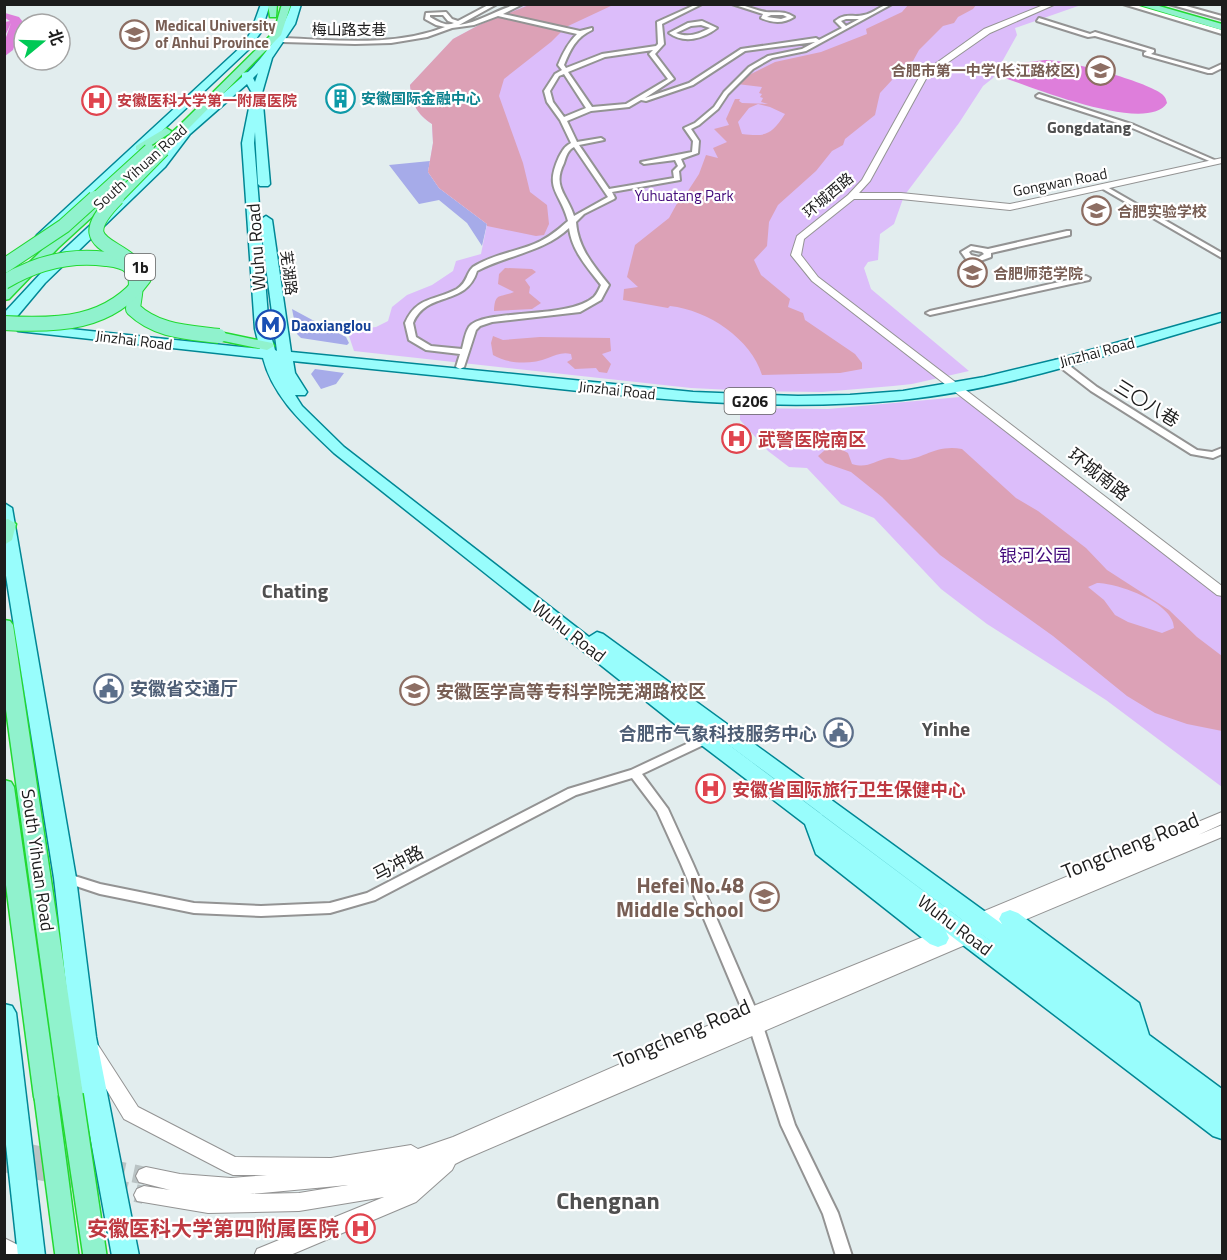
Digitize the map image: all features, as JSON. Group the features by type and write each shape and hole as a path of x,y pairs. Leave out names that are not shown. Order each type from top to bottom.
{"highway":[{"name":"South Yihuan Road","path":"178,127 281,37 287,4"},
{"path":"283,21 295,4"},
{"path":"1140,4 1222,29"},
{"path":"1163,4 1222,20"},
{"name":"South Yihuan Road","path":"178,127 266,35 272,7"},
{"path":"153,149 178,127"},
{"name":"South Yihuan Road","path":"7,268 64,226 153,149"},
{"name":"South Yihuan Road","path":"4,296 153,149"},
{"name":"1b","path":"5,321 38,324 75,320 110,309 133,295 144,278 142,269 135,261 101,242 96,234 95,226 99,217 153,149"},
{"path":"4,282 16,274 49,261 76,256 116,261 131,268 135,277 133,309 141,319 158,327 219,336 276,351"},
{"path":"4,288 11,282 44,266 75,260 98,261 116,268 123,273 124,285 116,296 91,308 64,314 5,321"},
{"name":"South Yihuan Road","path":"4,625 59,1096"},
{"name":"South Yihuan Road","path":"4,787 59,1096"},
{"path":"59,1096 67,1256"},
{"path":"59,1096 95,1256"}],"main road":[{"path":"5,321 46,271 161,164 185,133 211,112 290,28 295,4"},
{"path":"153,149 245,48 272,7"},
{"path":"244,78 268,59 281,37"},
{"name":"Wuhu Road","path":"268,59 254,102 248,143 262,329 276,351 274,374 297,409 339,450 715,735 982,926 1222,1128"},
{"path":"244,78 258,94"},
{"path":"178,127 211,112"},
{"name":"1b","path":"153,149 178,127"},
{"name":"Jinzhai Road","path":"276,351 460,367 649,388 782,396 876,392 953,384 1222,309"},
{"name":"Jinzhai Road","path":"5,321 742,401 854,399 953,384 1059,362 1222,317"},
{"path":"6,524 65,878 84,1037 126,1256"},
{"name":"Wuhu Road","path":"715,735 814,819 982,926"},
{"path":"814,819 823,848 938,938"},
{"path":"982,926 1131,1010 1139,1041 1222,1103"},
{"path":"4,1013 32,1256"}],"street":[{"path":"450,27 495,4"},
{"path":"459,23 450,20 444,14 428,14 427,18 450,27 461,27 498,15 521,4"},
{"path":"627,106 671,79 652,54 660,46 659,23 697,5 710,4"},
{"path":"734,4 749,5 767,14"},
{"path":"644,162 678,159 694,153 696,141 687,128 698,124 716,108 726,93 751,68 770,57 804,50 890,4"},
{"name":"环城西路","path":"953,384 815,279 798,260 796,249 800,238 852,196 863,184 924,76 987,31 1053,4"},
{"path":"1125,4 1222,29"},
{"path":"1171,4 1222,20"},
{"path":"498,15 580,33"},
{"path":"1039,20 1152,51 1146,54 1210,72 1221,67"},
{"path":"702,23 714,28 695,37 679,37 672,33 673,31 690,24 702,23"},
{"name":"梅山路支巷","path":"281,37 386,42 428,35 450,27"},
{"path":"464,352 429,348 412,338 409,323 417,309 435,298 465,289 472,282 474,270 507,254 539,247 560,234 582,213 612,198 550,102 547,91 557,75 604,55 660,46 702,27"},
{"path":"590,28 580,33 568,47 561,65 590,109"},
{"path":"562,120 590,109 627,106 691,84 743,51 822,40"},
{"path":"1039,96 1132,126 1219,161"},
{"path":"460,367 472,329 477,324 492,320 577,310 598,298 605,285 576,248 567,204 556,188 556,172 567,148 575,144 601,140"},
{"path":"607,191 678,179 676,171 681,166 678,159"},
{"name":"Gongwan Road","path":"901,196 1010,207 1105,188 1219,161"},
{"path":"863,184 901,196"},
{"path":"1105,188 1222,256"},
{"path":"852,196 901,196"},
{"path":"987,252 1067,233"},
{"path":"930,313 1086,278"},
{"name":"三〇八巷","path":"1059,362 1094,389 1194,452 1213,455 1222,451"},
{"name":"环城南路","path":"953,384 1222,592"},
{"name":"马冲路","path":"65,878 100,889 194,908 261,911 330,908 371,897 572,792 635,773 715,735"},
{"path":"635,773 662,809 754,1020 788,1125 830,1213 844,1256"},
{"name":"Tongcheng Road","path":"144,1195 208,1204 299,1202 386,1188 458,1153 938,938 982,926 1222,818"},
{"name":"Tongcheng Road","path":"146,1176 180,1183 231,1187 364,1175 388,1169 437,1151 982,926 1222,831"},
{"path":"84,1037 131,1113 233,1166 331,1167 437,1151"},
{"path":"264,1256 409,1196 458,1153"},
{"path":"4,1247 19,1256"}],"shaded area":[{"path":"529,5 613,5 566,27 551,42 504,79 499,96 523,163 530,192 547,205 549,224 544,235 536,236 487,226 439,188 428,172 433,143 432,124 416,108 410,85 453,39 479,25"},
{"path":"908,5 976,5 958,17 954,23 943,26 919,50 913,61 902,65 903,69 900,74 891,77 892,80 880,93 875,115 845,139 843,145 832,151 816,171 778,205 769,222 767,246 754,260 761,275 790,299 788,307 803,313 805,320 855,354 862,363 862,369 840,373 762,375 756,362 738,338 713,320 684,309 623,300 624,289 638,287 627,277 635,245 669,218 680,198 686,194 699,174 706,155 718,158 713,148 727,142 714,129 729,125 726,119 735,99 740,99 742,103 768,104 761,102 763,98 759,93 762,87 737,84 741,79 775,62 821,52 867,34 866,29 902,12","holes":["758,104 785,114 772,130 762,135 742,134 738,122 749,108"]},
{"path":"5,13 12,15 12,51 5,56 5,40 11,23 5,36 5,22 10,21 5,18"},
{"path":"1045,60 1086,67 1136,82 1161,93 1167,103 1155,111 1137,114 1113,111 1060,97 999,76 1008,75 1007,70 1021,63"},
{"path":"430,161 428,172 439,188 487,224 482,246 467,223 439,200 419,204 389,165"},
{"path":"505,268 532,269 536,272 525,280 530,287 529,293 541,303 532,309 494,311 497,298 514,292 498,284 499,274"},
{"path":"292,309 318,323 327,323 328,328 346,337 349,343 347,345 301,338 297,334"},
{"path":"493,336 503,340 540,337 610,338 611,351 602,354 611,364 607,373 599,372 596,368 575,369 567,362 572,359 571,354 568,353 534,362 506,360 493,355 491,343"},
{"path":"315,369 344,373 336,384 321,389 311,374"},
{"path":"837,447 848,453 852,464 862,466 888,458 902,460 916,458 937,450 962,449 1016,498 1038,511 1086,548 1107,570 1169,610 1197,637 1222,656 1222,731 1187,724 1155,713 1127,696 1053,636 940,555 882,497 851,472 825,463 818,456 825,450","holes":["1097,583 1131,591 1155,603 1172,619 1174,628 1162,633 1128,622 1115,615 1104,600 1088,587"]}],"green space":[{"name":"Yuhuatang Park","path":"529,4 1081,5 1015,28 1017,35 993,78 983,86 959,123 904,196 894,224 880,234 878,260 868,262 864,268 871,289 969,371 893,386 822,392 753,391 691,388 354,351 349,336 339,331 376,327 388,321 392,307 407,295 432,285 453,271 456,261 481,254 487,224 439,188 428,172 433,143 432,124 416,108 410,85 453,39 479,25"},
{"name":"银河公园","path":"960,397 1030,447 1222,595 1222,787 1106,700 987,624 941,589 874,518 841,504 807,468 789,467 768,451 740,420 740,408 828,409"}],"tunnel":[{"path":"4,1148 85,1164"},
{"path":"4,1163 144,1195"},
{"path":"107,1168 146,1176"}],"place":[{"name":"Medical University of Anhui Province","path":"134,34"},
{"name":"合肥市第一中学(长江路校区)","path":"1101,70"},
{"name":"安徽国际金融中心","path":"340,98"},
{"name":"安徽医科大学第一附属医院","path":"96,100"},
{"name":"合肥实验学校","path":"1096,211"},
{"name":"合肥师范学院","path":"972,273"},
{"name":"Daoxianglou","path":"270,325"},
{"name":"武警医院南区","path":"737,439"},
{"name":"安徽省交通厅","path":"109,688"},
{"name":"安徽医学高等专科学院芜湖路校区","path":"415,691"},
{"name":"合肥市气象科技服务中心","path":"838,733"},
{"name":"安徽省国际旅行卫生保健中心","path":"711,789"},
{"name":"Hefei No.48 Middle School","path":"765,897"},
{"name":"安徽医科大学第四附属医院","path":"360,1228"}],"district":[{"name":"Gongdatang","path":"1089,127"},
{"name":"Chating","path":"295,590"},
{"name":"Yinhe","path":"946,728"},
{"name":"Chengnan","path":"608,1200"}]}
